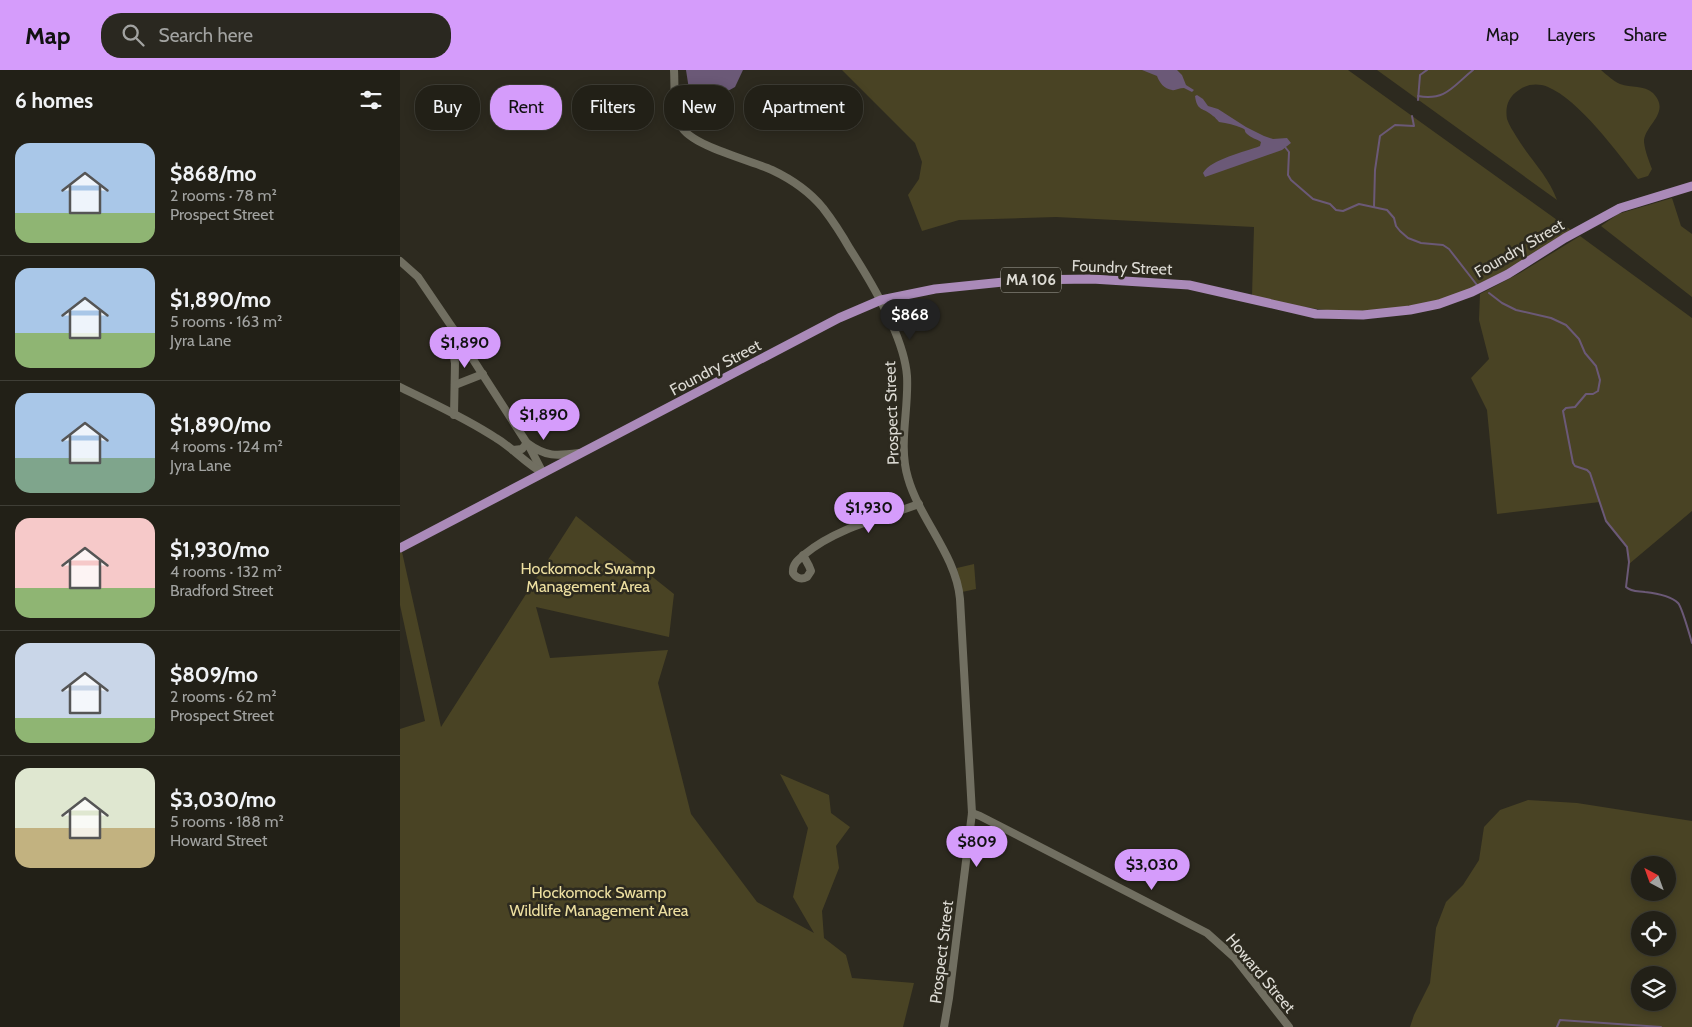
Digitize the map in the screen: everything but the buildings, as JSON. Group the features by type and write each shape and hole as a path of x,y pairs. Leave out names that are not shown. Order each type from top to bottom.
{"main road":[{"name":"Foundry Street","path":"400,548 839,318 881,300 935,290 1022,280 1092,279 1190,285 1316,314 1363,315 1410,310 1439,304 1508,274 1565,238 1620,208 1692,186"}],"street":[{"name":"Prospect Street","path":"674,70 676,112 681,126 686,133 696,140 780,174 810,194 822,206 872,283 902,350 907,389 904,457 909,480 951,567 959,593 972,813 944,1027"},
{"path":"400,260 418,277 454,330 527,443 543,473"},
{"path":"454,330 452,339 455,385 454,415"},
{"path":"455,385 482,374"},
{"path":"400,387 492,435 513,450 527,464 543,473"},
{"path":"527,443 547,454 560,456 581,453"},
{"path":"513,450 522,448 527,443"},
{"path":"803,555 829,537 919,504"},
{"name":"Howard Street","path":"972,813 1208,934 1235,958 1289,1027"}],"green space":[{"path":"842,70 1348,70 1571,230 1476,286 1436,300 1391,309 1369,311 1325,310 1252,296 1254,227 1056,217 959,220 922,231 908,195 919,179 922,162 915,143 863,91 863,85 857,85"},
{"path":"1377,70 1601,70 1612,80 1620,84 1649,90 1658,100 1659,113 1648,130 1644,142 1652,169 1648,176 1638,179 1597,128 1572,103 1548,87 1529,85 1515,93 1510,99 1506,110 1507,119 1521,144 1549,183 1557,200"},
{"path":"1672,198 1681,226 1692,234 1692,297 1601,226 1618,214"},
{"path":"1580,236 1692,318 1692,511 1629,564 1627,547 1606,521 1600,502 1497,514 1487,410 1471,378 1489,359 1479,320 1480,294 1520,273"},
{"name":"Hockomock Swamp Wildlife Management Area","path":"576,516 674,594 669,637 536,607 550,658 668,650 658,683 691,814 757,902 814,933 793,897 808,828 780,774 829,795 831,813 850,827 836,846 839,868 822,911 824,938 846,955 852,978 914,983 903,1027 400,1027 400,729 425,721 400,605 400,553 402,552 441,727"},
{"path":"974,564 976,589 962,592 957,568"},
{"path":"1528,800 1577,803 1692,821 1692,1027 1410,1027 1430,983 1436,928 1446,902 1463,885 1479,860 1484,827 1500,810"}],"shaded area":[{"path":"686,70 743,70 734,88 734,85 688,85"},
{"path":"1142,70 1177,70 1182,75 1186,85 1194,90 1192,92 1184,88 1169,89 1162,85 1157,76"},
{"path":"1197,95 1208,106 1218,109 1246,127 1273,139 1287,138 1291,143 1282,150 1205,177 1203,173 1213,164 1229,156 1260,146 1261,142 1243,129 1219,122 1197,105 1195,96"}],"waterway":[{"path":"1418,100 1420,75 1427,70"},
{"path":"1418,96 1428,97 1442,94 1454,87 1473,70"},
{"path":"1374,207 1375,170 1380,136 1395,125 1414,126 1412,116"},
{"path":"1285,147 1289,152 1288,175 1291,180 1313,199 1330,204 1336,210 1343,211 1359,204 1387,210 1394,218 1396,226 1408,238 1421,243 1443,245 1449,249 1477,285"},
{"path":"1489,293 1502,303 1516,310 1551,318 1566,325 1579,339 1585,353 1596,366 1600,380 1598,391 1593,394 1586,394 1575,407 1566,408 1563,411 1573,463 1575,466 1590,473 1606,521 1627,547 1629,562 1626,587 1632,591 1662,595 1678,603 1692,643"},
{"path":"1557,1027 1560,1020 1661,1027"}],"park label":[{"name":"Hockomock Swamp Management Area","path":"588,577"}]}
